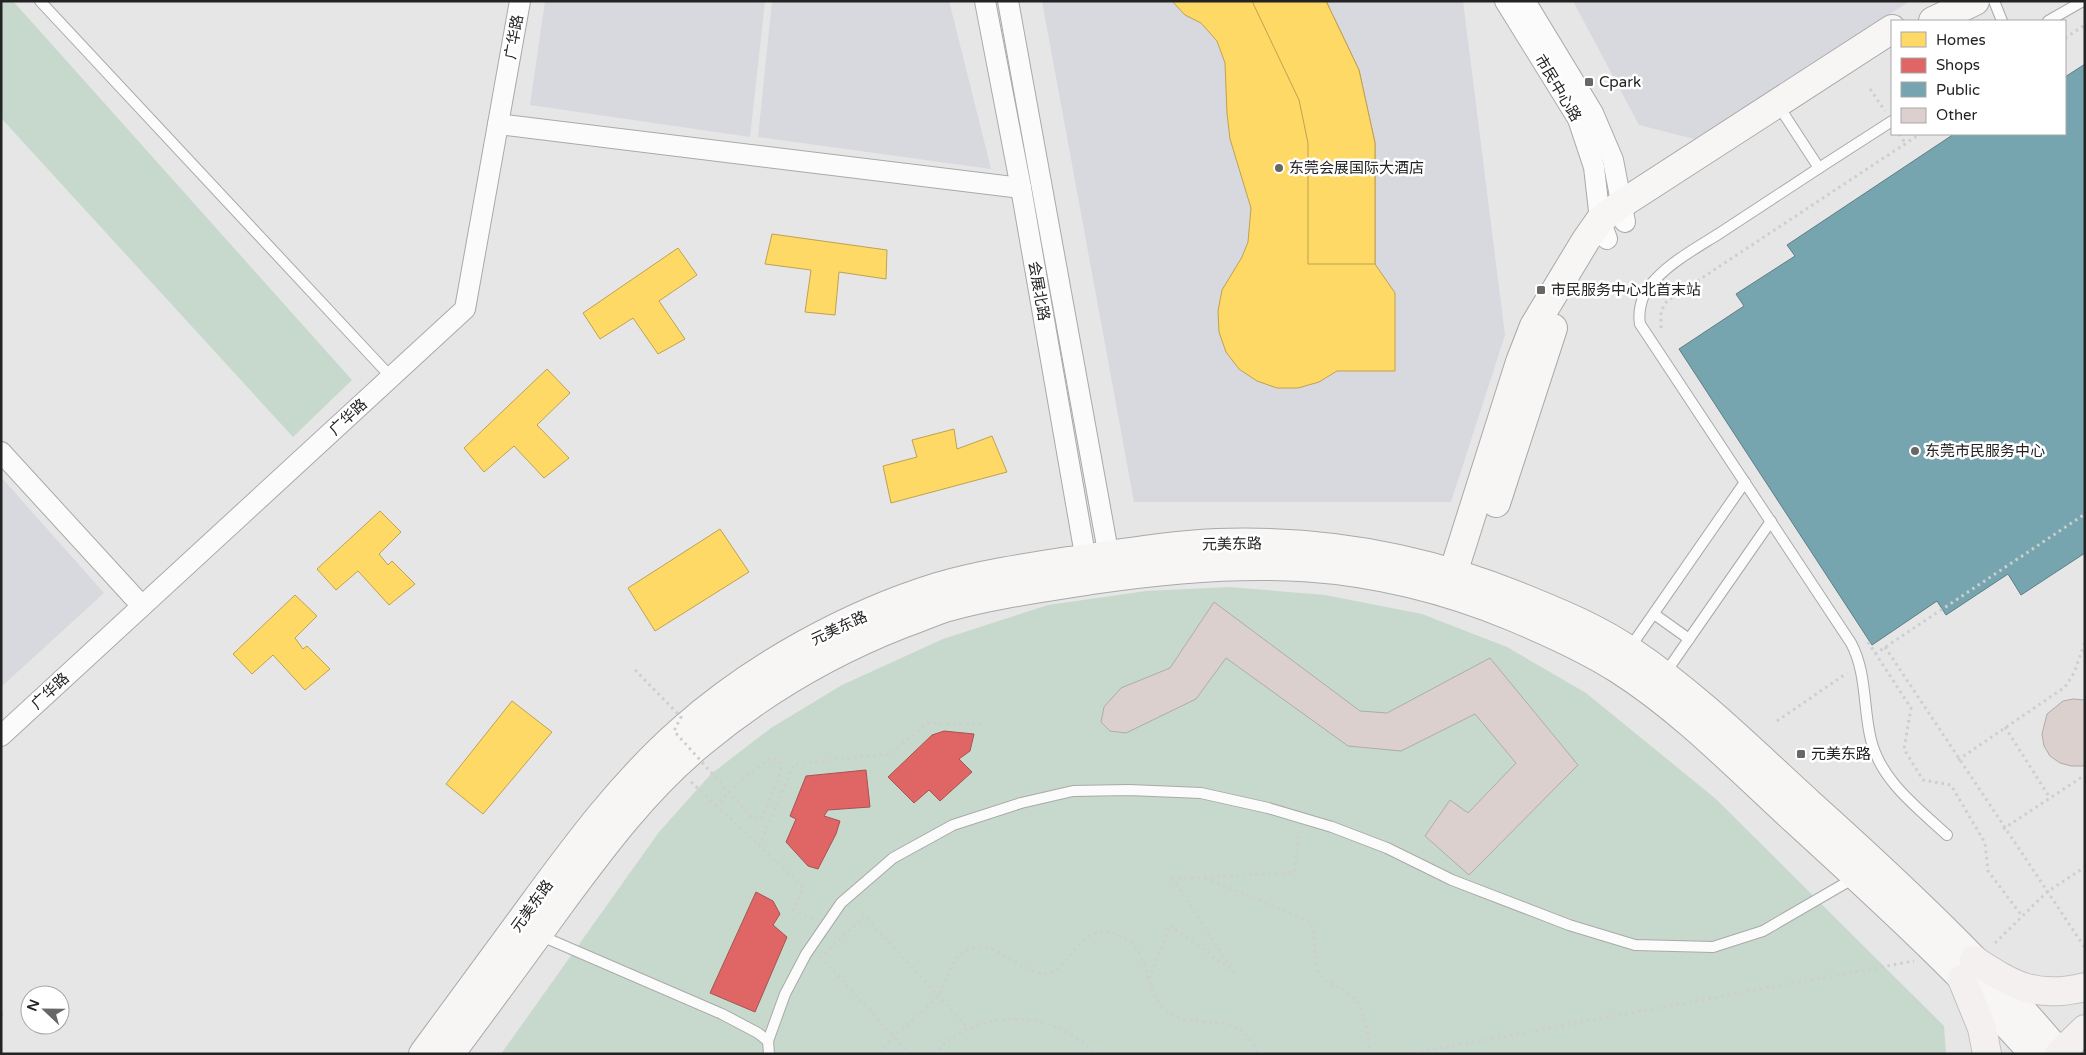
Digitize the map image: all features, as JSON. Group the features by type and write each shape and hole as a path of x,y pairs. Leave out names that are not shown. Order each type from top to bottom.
{"main road":[{"path":"1987,1054 1968,970 2005,980 2030,990 2065,992 2085,987"},
{"path":"2059,1054 2085,1029"}],"street":[{"name":"广华路","path":"1,736 465,309 520,1"},
{"name":"会展北路","path":"984,1 1099,568"},
{"name":"会展北路","path":"1008,1 1099,568"},
{"name":"市民中心路","path":"1504,1 1578,119 1613,222"},
{"name":"市民中心路","path":"1525,1 1593,113 1614,160 1613,222"},
{"path":"1907,20 1944,1"},
{"path":"1935,20 1975,1"},
{"path":"1460,584 1520,362 1534,326 1613,222 1781,110 1891,31"},
{"path":"1781,110 1891,45"},
{"path":"498,124 1021,188"},
{"path":"1,452 142,606"},
{"name":"元美东路","path":"450,1054 626,818 697,746 740,712 787,680 834,653 943,609 1099,568 1216,543 1282,543 1348,548 1410,559 1578,646 1620,670 1688,723 1857,877 1939,956 1968,970 2030,1019 2059,1054"},
{"name":"元美东路","path":"423,1054 610,804 683,729 727,694 775,661 825,633 937,588 1009,571 1099,568"},
{"name":"元美东路","path":"1460,584 1586,626 1629,649 1702,706 1871,859 1968,970 2034,1054"}],"lane":[{"path":"40,1 391,377"},
{"path":"1994,1 2002,20"},
{"path":"2050,20 2082,1"},
{"path":"1781,110 1819,168"},
{"path":"1891,122 1681,258 1646,290 1638,315 1640,324 1852,643 1860,664 1871,740 1876,758 1888,778 1947,835"},
{"path":"1629,649 1745,482"},
{"path":"1664,676 1771,521"},
{"path":"1654,614 1689,639"},
{"path":"770,1054 768,1041 785,994 806,954 841,903 893,858 953,825 1021,802 1073,791 1129,790 1201,794 1268,808 1332,827 1387,848 1452,880 1569,925 1635,945 1713,947 1763,931 1857,877"},
{"path":"538,935 722,1014 758,1033 768,1041"}],"path":[{"path":"2066,37 2085,25"},
{"path":"1870,89 1891,120"},
{"path":"1900,135 1905,143"},
{"path":"1664,335 1659,323 1661,311 1667,301 1918,135"},
{"path":"1778,721 1884,647 2085,514"},
{"path":"1864,637 1911,708 1904,749 1923,780 1951,785 1985,842 1988,871 2022,916"},
{"path":"1958,760 2065,687 2074,674 2085,642"},
{"path":"1884,647 2003,829 2085,948"},
{"path":"635,670 681,717 674,731 753,819 762,818 781,771 778,760 770,758 738,782 716,804"},
{"path":"759,846 794,764 890,754 928,723 986,725"},
{"path":"2005,728 2050,798"},
{"path":"675,767 803,887 794,910 826,926"},
{"path":"2003,829 2085,775"},
{"path":"1150,979 1170,925 1234,972 1173,879 1294,872 1299,832"},
{"path":"1995,943 2047,892 2085,867"},
{"path":"1202,877 1309,921 1314,928 1313,947 1319,974 1325,980 1350,994 1363,1010 1371,1054"},
{"path":"910,1054 821,957 865,916 968,1028"},
{"path":"881,1054 894,1036 938,995 954,963 961,955 972,949 982,946 993,949 1030,970 1055,971 1087,937 1108,931 1134,944 1142,957 1162,1007 1172,1014 1186,1019 1222,1022 1238,1027 1252,1039 1258,1054"},
{"path":"1408,1054 1939,956"},
{"path":"934,1054 951,1038 968,1028 1000,1019 1033,1019 1064,1030 1095,1054"}],"shaded area":[{"path":"545,1 765,1 750,137 530,105"},
{"path":"772,1 949,1 991,169 758,137"},
{"name":"东莞会展国际大酒店","path":"1042,1 1463,1 1505,335 1451,502 1134,502"},
{"path":"1573,1 1910,1 1694,139 1639,125"},
{"path":"1,477 104,593 1,687"}],"green space":[{"path":"1,1 13,1 352,380 293,437 1,118"},
{"path":"1229,587 1325,595 1422,614 1507,647 1586,693 1716,799 1944,1026 1946,1054 501,1054 659,832 711,774 771,728 842,685 943,639 1048,605 1146,591"}],"building: Homes":[{"path":"1172,1 1326,1 1359,70 1375,143 1375,264 1395,293 1395,371 1337,371 1319,382 1298,388 1277,388 1257,381 1239,369 1226,352 1219,332 1218,311 1222,290 1242,257 1248,242 1251,208 1230,139 1225,63 1217,41 1201,23 1185,15"},
{"path":"1252,1 1326,1 1359,70 1375,143 1375,264 1308,264 1308,143 1299,100"},
{"path":"772,234 887,250 886,279 839,272 835,315 805,312 811,270 765,264"},
{"path":"678,248 697,275 659,301 685,339 658,354 633,318 600,339 583,313"},
{"path":"547,369 570,393 537,425 569,458 544,478 514,446 484,472 464,448"},
{"path":"954,429 957,449 992,436 1007,472 891,503 883,466 917,457 912,440"},
{"path":"380,511 401,532 379,554 388,565 392,561 415,584 389,605 358,571 336,590 317,569"},
{"path":"720,529 749,572 655,631 628,588"},
{"path":"295,595 317,616 295,638 303,649 307,646 330,669 305,690 273,655 252,674 233,654"},
{"path":"512,701 552,732 483,814 446,784"}],"building: Shops":[{"path":"944,731 974,734 970,751 959,759 972,772 940,801 929,790 914,803 888,777 932,735"},
{"path":"866,770 870,807 828,810 824,816 840,821 836,834 818,869 808,866 786,842 796,819 790,816 806,776"},
{"path":"756,892 773,901 780,914 773,925 787,937 755,1012 710,993"}],"building: Public":[{"name":"东莞市民服务中心","path":"2085,64 2085,553 2021,595 2008,574 1946,615 1937,601 1872,645 1679,349 1744,306 1736,294 1795,256 1787,245 1952,135 2066,135 2066,76"}],"building: Other":[{"path":"1214,602 1360,711 1387,713 1490,658 1578,765 1469,875 1425,836 1450,800 1468,813 1516,763 1475,714 1401,751 1348,746 1226,658 1196,699 1126,733 1110,731 1101,722 1104,707 1121,688 1170,668"},
{"path":"2073,699 2085,700 2085,765 2082,766 2060,763 2050,756 2044,746 2042,734 2047,714 2063,701"}],"place":[{"name":"Cpark","path":"1589,82"},
{"name":"东莞会展国际大酒店","path":"1279,168"},
{"name":"市民服务中心北首末站","path":"1541,290"},
{"name":"东莞市民服务中心","path":"1915,451"},
{"name":"元美东路","path":"1801,754"}]}
